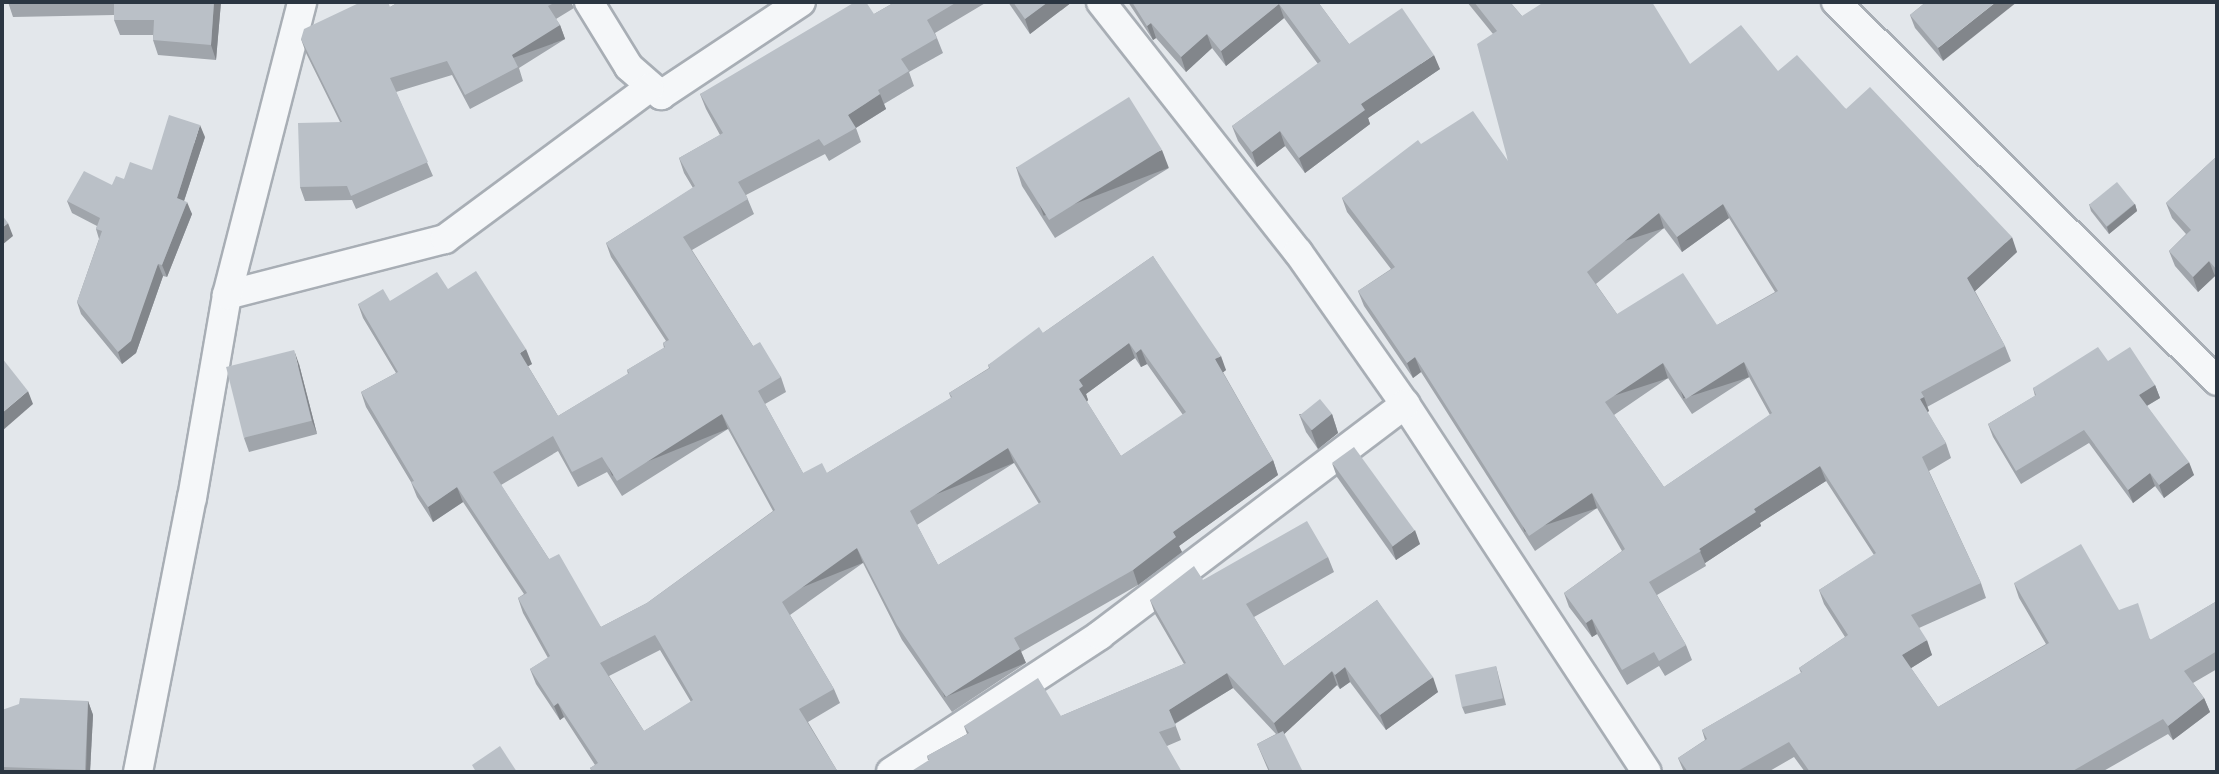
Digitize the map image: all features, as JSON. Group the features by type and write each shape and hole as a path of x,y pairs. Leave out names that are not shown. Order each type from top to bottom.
{"street":[{"path":"138,772 192,498 227,295 302,2"},
{"path":"589,2 629,67 649,88 661,95 801,2"},
{"path":"1101,2 1298,252 1405,404 1647,772"},
{"path":"1836,2 2217,381"},
{"path":"227,295 445,239 649,88"},
{"path":"891,772 1100,635 1405,404"}],"building":[{"path":"114,2 214,2 211,45 153,40 154,20 114,20"},
{"path":"361,2 388,2 390,7 399,2 556,2 548,6 560,25 512,55 518,67 465,95 447,61 390,78 428,162 351,196 347,186 300,187 298,123 342,122 301,39 304,29"},
{"path":"855,2 866,2 874,14 895,2 957,2 927,20 937,38 901,59 909,71 878,90 880,94 848,115 856,128 824,146 819,139 738,182 748,199 683,237 753,346 760,342 781,377 758,391 803,473 822,463 827,473 952,397 949,393 990,368 988,365 1039,327 1043,333 1153,256 1221,356 1215,359 1273,460 1173,532 1176,537 1133,570 1014,638 1020,649 946,697 897,625 857,548 782,602 834,689 799,709 838,772 593,772 590,768 598,763 558,703 554,706 530,669 550,656 518,598 527,593 457,487 428,507 361,392 398,372 358,304 383,289 390,301 437,272 448,289 476,271 526,349 520,353 558,416 665,347 663,343 669,340 606,243 695,186 679,158 723,133 700,94","holes":["1129,343 1136,353 1141,349 1186,412 1121,456 1079,389 1083,386 1079,380","722,414 775,510 647,603 601,627 559,554 549,559 493,472 553,436 572,472 602,457 617,481","1008,448 1041,502 938,565 910,511","655,635 693,700 644,731 600,663"]},
{"path":"1013,2 1048,2 1025,19"},
{"path":"1132,2 1318,2 1349,44 1402,8 1434,55 1361,104 1365,110 1299,158 1280,131 1252,152 1232,126 1321,61 1279,4 1221,51 1207,34 1181,57 1151,23 1147,26"},
{"path":"1474,2 1510,2 1522,16 1544,2 1652,2 1690,64 1741,25 1778,71 1797,55 1846,109 1870,87 2012,237 1967,278 2005,346 1921,392 1924,397 1920,399 1946,443 1922,457 1981,583 1911,615 1927,640 1902,655 1938,707 2049,643 2014,583 2081,544 2119,610 2138,603 2150,640 2217,601 2217,651 2184,671 2204,698 2168,726 2163,719 2071,772 1810,772 1789,742 1736,772 1688,772 1678,758 1707,739 1702,730 1802,672 1799,668 1848,635 1819,590 1876,553 1820,466 1754,509 1756,512 1699,549 1701,551 1649,582 1686,645 1659,661 1654,652 1622,670 1592,619 1586,623 1564,593 1625,549 1592,493 1529,536 1415,357 1407,363 1358,291 1395,267 1342,198 1418,140 1421,144 1473,111 1508,161 1477,44 1497,31","holes":["1723,204 1778,291 1717,325 1683,273 1617,314 1587,272 1659,213 1677,237","1744,362 1772,413 1664,487 1605,402 1663,363 1686,399"]},
{"path":"1926,2 1996,2 1938,48 1910,15"},
{"path":"1129,97 1162,150 1049,220 1016,167"},
{"path":"169,115 200,125 177,198 187,202 162,265 158,264 131,341 118,352 77,302 102,231 96,229 100,218 67,201 84,171 112,185 116,176 124,179 130,162 152,170"},
{"path":"2217,156 2217,270 2209,261 2193,277 2169,251 2191,230 2166,203"},
{"path":"2117,182 2135,204 2107,226 2089,205"},
{"path":"2098,347 2108,361 2130,347 2155,385 2139,395 2189,462 2159,485 2150,473 2128,490 2084,430 2016,471 1988,424 2036,395 2033,388"},
{"path":"294,350 312,421 244,438 226,367"},
{"path":"2,358 28,391 2,413"},
{"path":"1320,399 1332,414 1312,430 1300,415"},
{"path":"1354,447 1415,530 1393,546 1332,463"},
{"path":"1307,521 1328,557 1246,604 1284,666 1377,600 1433,677 1380,715 1345,667 1335,675 1332,671 1274,723 1227,673 1169,710 1176,726 1159,732 1182,772 910,772 929,760 927,756 969,733 964,726 1038,678 1061,716 1186,663 1150,600 1194,566 1203,580"},
{"path":"1496,666 1503,698 1462,707 1455,675"},
{"path":"20,698 88,701 85,770 2,767 2,710 19,704"},
{"path":"1283,731 1303,772 1269,772 1257,744"},
{"path":"500,746 517,772 476,772 472,765"}]}
